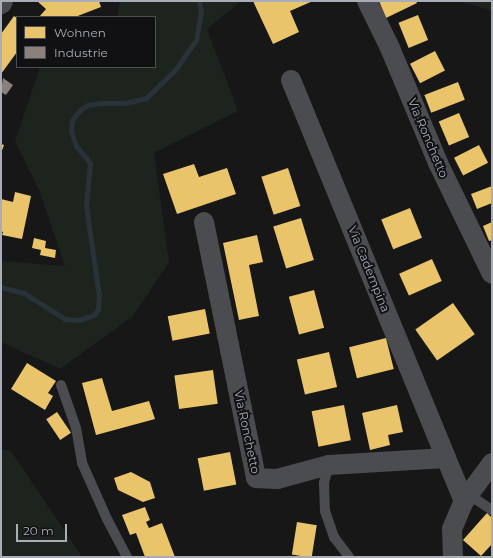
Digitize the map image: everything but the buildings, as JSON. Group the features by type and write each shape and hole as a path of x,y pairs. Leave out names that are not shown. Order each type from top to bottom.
{"street":[{"name":"Via Ronchetto","path":"367,1 390,48 438,163 492,274"},
{"name":"Via Cadempina","path":"291,80 446,458"},
{"name":"Via Ronchetto","path":"204,222 256,478 277,479 329,465 446,458"},
{"path":"446,458 466,497"},
{"path":"453,557 452,529 466,497 492,464"}],"lane":[{"path":"61,385 76,428 82,463 106,519 127,557"},
{"path":"329,465 324,483 325,511 334,537 349,557"},
{"path":"466,497 492,510"}],"shaded area":[{"path":"120,1 241,1 207,29 238,111 154,153 169,262 133,316 60,369 1,342 1,261 65,266 40,192 15,141 40,68 156,68 156,16 117,16"},
{"path":"460,1 492,1 492,11"},
{"path":"1,449 11,451 82,557 1,557"}],"waterway":[{"path":"1,287 24,293 65,319 78,320 94,315 98,309 99,296 86,206 90,163 76,146 71,131 72,120 80,110 88,105 99,103 125,103 146,98 175,70 196,40 201,13 199,1"}]}
